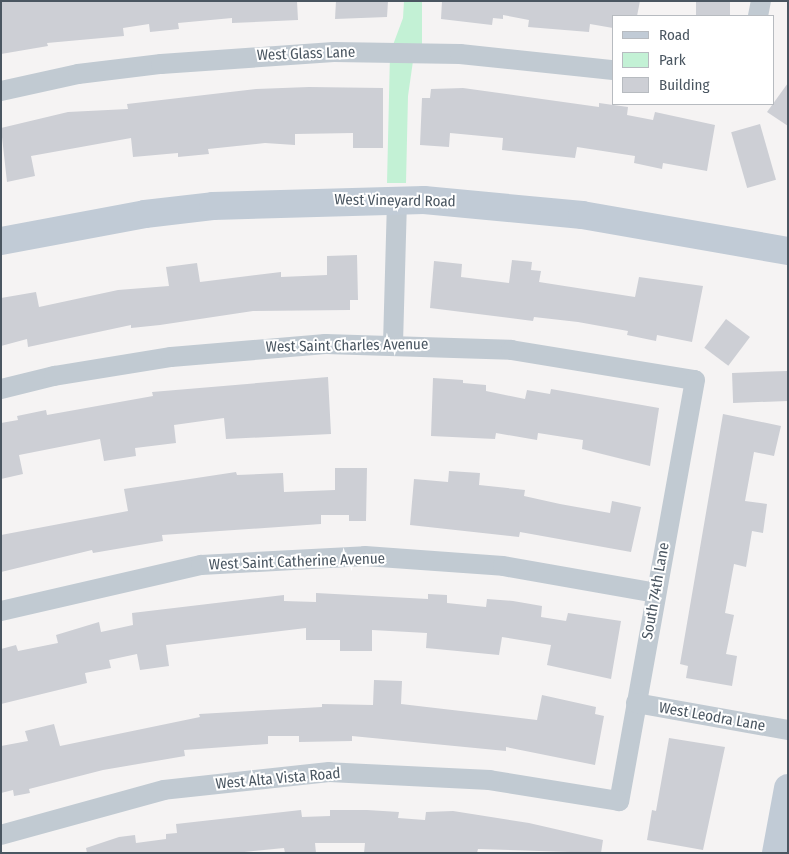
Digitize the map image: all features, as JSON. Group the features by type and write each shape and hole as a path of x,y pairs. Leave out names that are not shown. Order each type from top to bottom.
{"street":[{"path":"758,15 761,1"},
{"name":"West Glass Lane","path":"1,91 78,74 161,64 334,52 460,54 612,70"},
{"path":"393,344 397,199"},
{"name":"West Vineyard Road","path":"1,241 145,214 213,206 397,199 539,209 788,252"},
{"name":"West Saint Charles Avenue","path":"1,389 54,376 170,357 255,348 393,344 511,350 695,380"},
{"name":"South 74th Lane","path":"620,801 695,380"},
{"name":"West Saint Catherine Avenue","path":"1,611 201,565 365,556 503,566 656,593"},
{"name":"West Leodra Lane","path":"636,703 788,730"},
{"name":"West Alta Vista Road","path":"1,835 164,790 329,772 490,780 620,801"},
{"path":"776,853 788,788"}],"green space":[{"path":"404,1 422,1 422,54 414,54 408,96 406,183 387,183 390,53 403,18"}],"building":[{"path":"1,1 297,1 298,20 232,23 232,18 178,23 179,29 150,32 149,24 123,28 124,36 47,43 48,46 1,54"},
{"path":"336,1 388,1 387,17 335,19"},
{"path":"442,1 640,1 637,15 612,15 612,28 590,24 589,32 528,27 529,20 503,15 503,19 493,18 492,25 441,19"},
{"path":"696,1 730,1 730,15 696,15"},
{"path":"788,83 788,126 767,112 774,105"},
{"path":"309,87 383,88 383,148 353,148 353,133 295,134 295,145 265,143 208,149 209,154 178,157 178,153 133,157 131,138 31,156 35,176 7,182 1,128 68,112 128,109 127,104 256,89"},
{"path":"463,88 599,107 599,103 628,107 627,115 653,120 655,112 715,125 707,171 663,163 662,169 634,163 635,156 577,147 575,158 502,150 503,138 450,133 449,147 420,145 422,98 430,98 431,89"},
{"path":"760,124 776,180 747,188 731,132"},
{"path":"357,255 358,300 350,300 350,310 253,311 160,325 131,328 131,325 28,347 27,339 1,346 1,298 36,292 39,307 118,290 169,286 166,267 197,263 200,282 281,272 281,277 327,275 327,256"},
{"path":"512,260 532,262 531,270 541,271 539,282 635,297 639,277 703,286 692,342 657,335 656,341 627,335 628,331 578,322 534,317 533,321 430,308 434,261 462,264 461,277 509,283"},
{"path":"726,319 750,337 728,366 704,348"},
{"path":"787,371 788,401 733,403 732,373"},
{"path":"328,377 331,434 226,439 224,418 174,425 176,443 135,448 136,456 104,461 100,439 19,455 23,474 1,479 1,423 18,420 17,416 46,410 47,415 153,396 152,392"},
{"path":"433,378 463,380 463,383 486,385 486,391 525,399 527,390 550,394 551,389 659,408 650,466 582,449 583,440 538,433 537,440 496,433 495,439 431,436"},
{"path":"723,414 781,426 774,456 754,452 745,501 767,504 763,533 752,531 746,567 734,564 725,613 734,615 726,654 737,656 732,686 686,678 688,666 680,664"},
{"path":"335,468 367,468 366,521 349,521 349,515 321,515 321,524 162,535 163,541 93,553 92,550 1,572 1,535 128,511 124,489 236,472 237,475 283,473 284,492 335,490"},
{"path":"449,471 480,473 479,485 525,490 524,496 560,504 610,513 612,501 641,507 631,552 520,532 519,537 410,525 414,479 448,482"},
{"path":"316,593 428,599 428,594 447,595 447,603 486,607 487,599 513,601 542,606 541,617 566,621 568,613 621,621 611,679 547,665 551,645 502,637 499,655 426,648 427,633 372,630 372,651 340,651 340,640 306,640 306,628 166,645 169,666 140,670 137,654 109,660 111,668 85,673 87,683 1,704 1,649 16,645 18,651 58,643 56,635 99,622 101,632 133,625 132,613 284,595 284,601 316,602"},
{"path":"374,680 402,681 401,704 537,720 542,695 596,707 595,714 604,716 595,765 506,747 506,751 352,736 352,741 299,742 299,736 268,736 268,744 184,750 185,756 103,770 29,789 30,793 14,796 13,790 1,793 1,746 28,741 25,731 54,724 60,746 200,717 199,714 322,707 322,704 373,705"},
{"path":"669,738 725,747 703,850 647,840 652,810 656,811"},
{"path":"301,810 302,817 330,816 330,810 367,810 399,812 398,818 425,820 426,812 453,811 529,823 603,840 601,853 478,849 477,853 364,853 365,843 315,843 316,853 285,853 284,848 235,853 87,853 86,848 119,837 135,835 136,843 166,839 166,834 177,833 176,824"}]}
